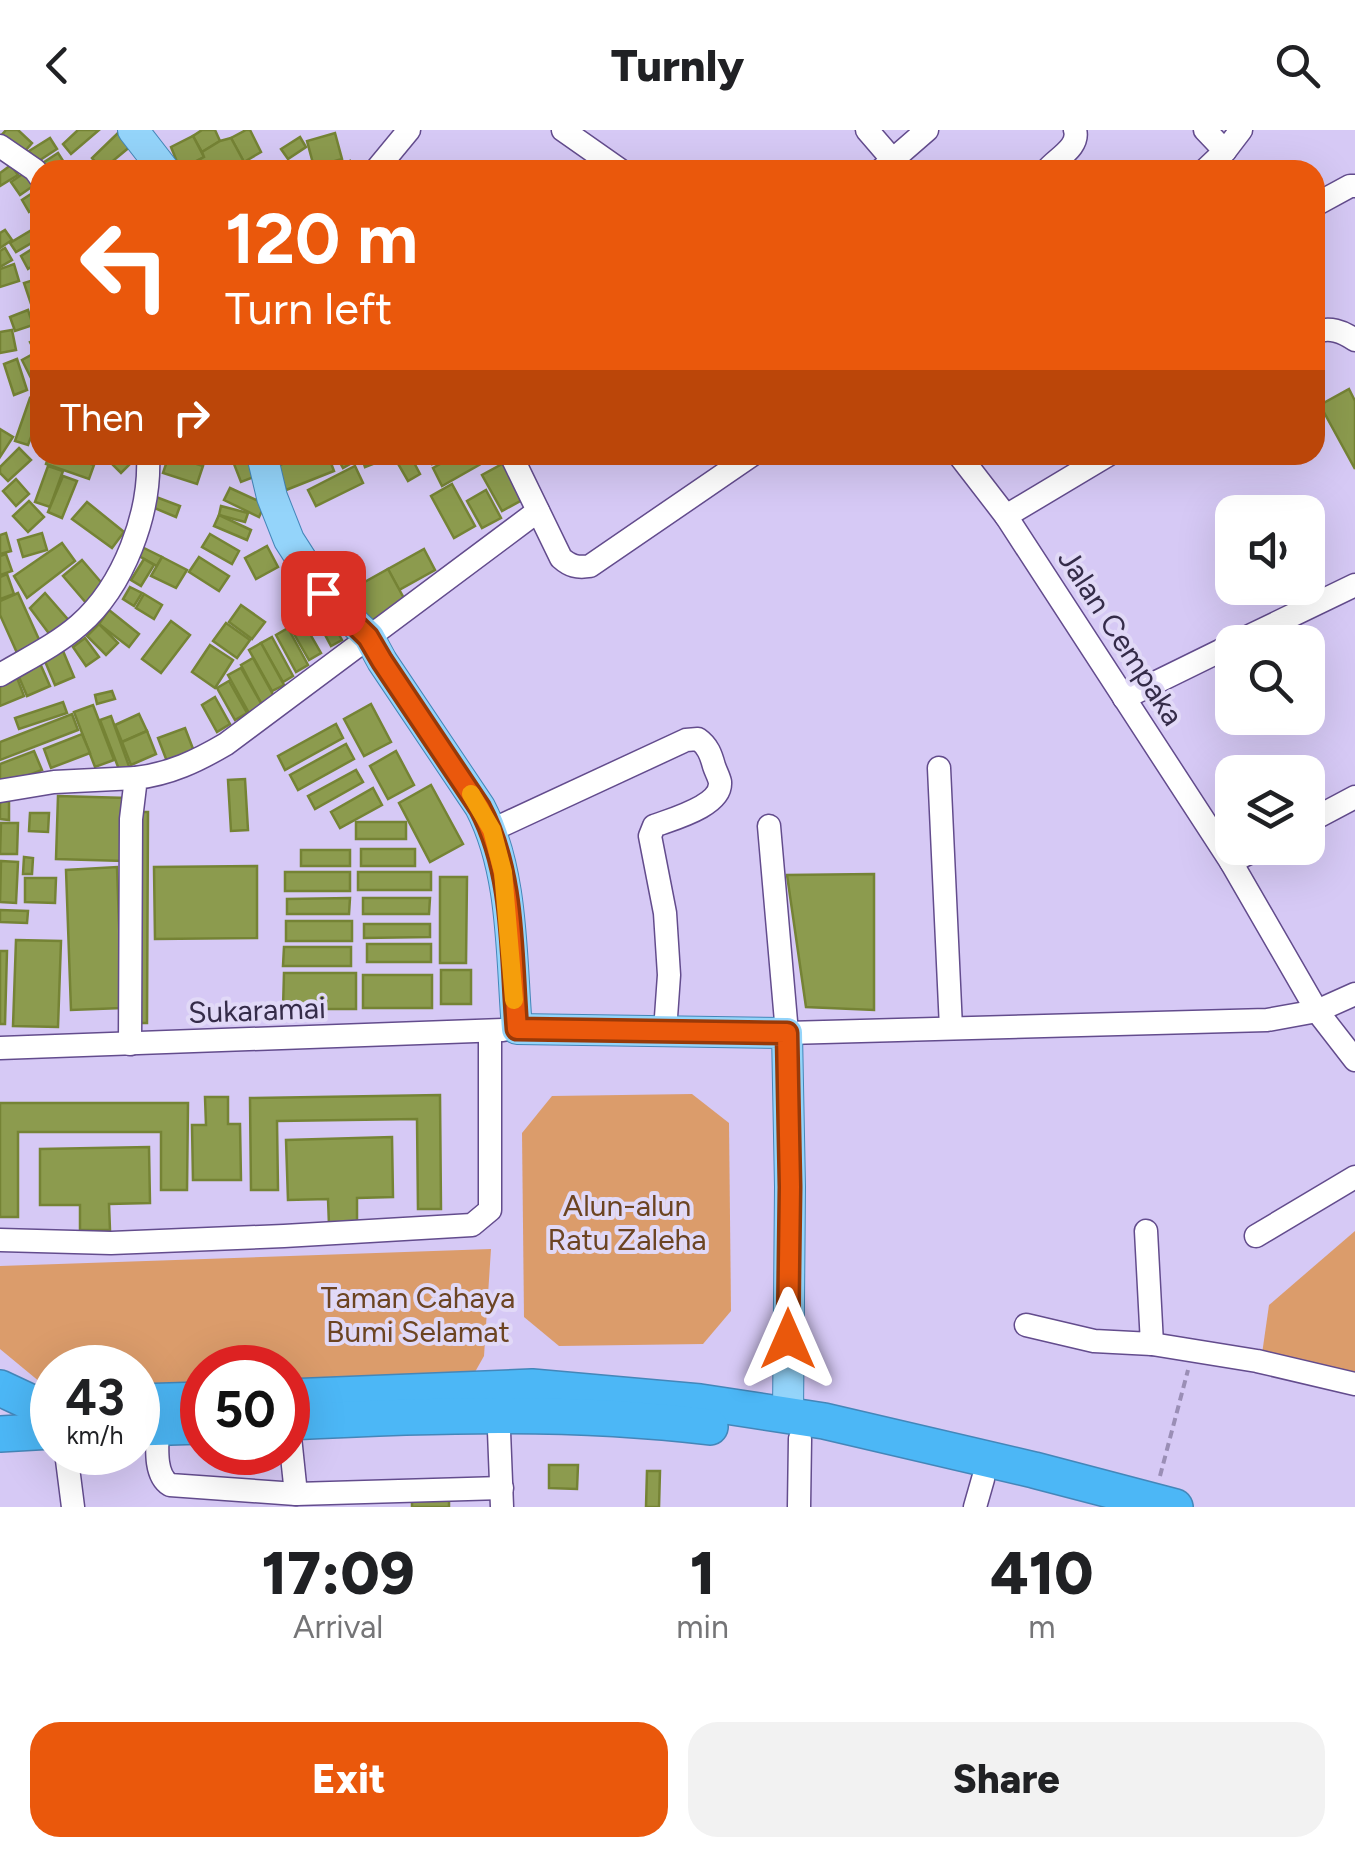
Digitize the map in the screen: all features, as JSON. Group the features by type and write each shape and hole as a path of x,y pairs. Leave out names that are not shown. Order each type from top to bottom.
{"highway":[{"path":"0,1388 30,1401"},
{"path":"310,1419 497,1401 561,1388 700,1402 921,1463 979,1493 1092,1507"},
{"path":"310,1397 497,1401"},
{"path":"794,1426 960,1452 1164,1504"},
{"path":"0,1434 30,1432"}],"main road":[{"path":"133,130 156,160"},
{"path":"264,465 272,497 290,540 323,593 368,637 492,830 503,872 503,1030 787,1033 794,1426"}],"street":[{"path":"384,160 409,130"},
{"path":"563,130 606,160"},
{"path":"867,130 883,160"},
{"path":"892,160 927,130"},
{"path":"1057,160 1076,142 1075,130"},
{"path":"1206,130 1225,151"},
{"path":"1216,160 1241,130"},
{"path":"0,146 30,168"},
{"path":"1325,200 1355,186"},
{"path":"1325,330 1338,331 1355,340"},
{"path":"0,675 83,622 111,587 134,537 147,492 148,465"},
{"path":"515,465 561,558 578,568 590,566 737,465"},
{"name":"Jalan Cempaka","path":"967,465 1006,516 1215,837"},
{"path":"1006,516 1091,465"},
{"path":"0,791 54,782 162,775 193,762 226,744 538,511"},
{"path":"1274,625 1355,586"},
{"path":"1124,698 1215,654"},
{"path":"492,830 686,740 698,739 706,746 720,783 714,800 654,826 650,836 665,912 669,975 665,1031"},
{"path":"939,768 952,1028"},
{"path":"130,1044 131,820 136,778"},
{"path":"1325,813 1355,797"},
{"path":"769,826 787,1033 1267,1020 1317,1011 1355,994"},
{"name":"Jalan Cempaka","path":"1233,865 1317,1011 1355,1060"},
{"path":"0,1240 111,1243 472,1224 490,1210 503,1030"},
{"name":"Sukaramai","path":"0,1048 503,1030"},
{"path":"1256,1236 1355,1176"},
{"path":"1146,1231 1152,1344"},
{"path":"1026,1324 1094,1341 1152,1344 1257,1361 1355,1384"},
{"path":"160,1474 170,1485 296,1494 502,1498 497,1401"},
{"path":"794,1426 799,1507"},
{"path":"69,1475 72,1507"},
{"path":"294,1475 296,1494"}],"path":[{"path":"1164,1504 1193,1351"}],"green space":[{"name":"Alun-alun Ratu Zaleha","path":"692,1094 729,1123 731,1311 703,1344 559,1346 524,1317 522,1133 552,1096"},
{"path":"1355,1231 1355,1380 1262,1354 1269,1305"},
{"name":"Taman Cahaya Bumi Selamat","path":"491,1249 484,1356 475,1372 310,1379 310,1345 180,1345 180,1383 160,1384 160,1345 30,1345 30,1374 0,1349 0,1266"}],"building":[{"path":"6,130 18,130 32,143 20,157 0,137"},
{"path":"78,130 99,130 71,154 63,144"},
{"path":"202,130 215,130 220,141 202,152 193,136"},
{"path":"250,130 261,152 243,160 231,138"},
{"path":"120,131 132,145 114,160 92,158"},
{"path":"335,133 342,159 312,160 307,141"},
{"path":"193,136 204,157 176,160 171,147"},
{"path":"300,137 306,147 288,159 281,149"},
{"path":"50,138 57,149 40,160 29,151"},
{"path":"231,138 243,160 199,160 204,157 202,152"},
{"path":"11,165 18,175 0,186 0,173"},
{"path":"27,171 30,175 30,188 20,195 11,182"},
{"path":"30,195 29,212 22,200"},
{"path":"5,230 12,240 0,248 0,233"},
{"path":"30,231 30,244 16,252 10,243"},
{"path":"5,248 12,260 0,267 0,251"},
{"path":"30,250 28,269 21,256"},
{"path":"14,264 19,281 0,287 0,269"},
{"path":"28,310 30,326 15,331 10,317"},
{"path":"12,330 16,350 0,353 0,332"},
{"path":"30,356 30,376 22,360"},
{"path":"17,359 27,390 14,395 4,364"},
{"path":"1349,389 1355,401 1355,469 1325,414 1325,402"},
{"path":"30,398 30,440 28,445 15,441"},
{"path":"0,429 13,437 0,457"},
{"path":"19,448 30,459 8,481 0,467"},
{"path":"49,465 94,465 89,479"},
{"path":"113,465 129,465 121,473"},
{"path":"166,465 203,466 197,484 163,473"},
{"path":"234,465 255,465 259,475 241,482"},
{"path":"332,465 334,471 286,490 277,466"},
{"path":"399,465 415,465 420,474 408,481"},
{"path":"438,465 479,465 442,486 433,468"},
{"path":"505,465 524,499 502,511 482,475"},
{"path":"48,466 63,471 50,507 35,502"},
{"path":"355,466 363,483 316,506 308,490"},
{"path":"63,476 77,481 62,518 48,512"},
{"path":"16,479 29,494 16,506 3,491"},
{"path":"452,484 475,526 454,538 431,496"},
{"path":"230,488 265,504 259,517 224,500"},
{"path":"486,490 501,518 482,528 467,501"},
{"path":"156,497 180,506 176,517 152,507"},
{"path":"29,501 44,517 28,532 13,516"},
{"path":"87,502 124,532 112,548 72,519"},
{"path":"221,506 248,513 245,522 219,515"},
{"path":"219,515 251,530 247,540 214,526"},
{"path":"6,533 11,551 0,554 0,535"},
{"path":"42,533 47,550 23,557 18,540"},
{"path":"210,534 239,551 232,564 202,547"},
{"path":"62,543 75,561 27,598 14,576"},
{"path":"140,546 162,557 157,566 137,555"},
{"path":"267,546 278,567 256,579 245,558"},
{"path":"424,549 435,570 399,590 388,569"},
{"path":"6,554 12,571 0,575 0,556"},
{"path":"162,557 187,570 176,588 151,576"},
{"path":"199,557 229,576 219,591 189,572"},
{"path":"144,559 154,565 141,586 131,580"},
{"path":"82,560 106,588 87,604 63,576"},
{"path":"388,569 406,602 363,626 345,593"},
{"path":"7,574 14,594 0,599 0,577"},
{"path":"303,576 329,622 310,632 285,587"},
{"path":"130,587 142,593 134,606 123,599"},
{"path":"18,593 41,644 18,655 0,615 0,601"},
{"path":"45,593 71,623 53,639 30,608"},
{"path":"144,594 162,605 154,619 136,608"},
{"path":"241,605 265,622 252,639 229,622"},
{"path":"109,610 139,634 129,647 99,624"},
{"path":"302,620 321,653 309,660 290,627"},
{"path":"171,621 190,635 161,673 142,659"},
{"path":"226,623 250,640 237,658 213,641"},
{"path":"99,624 118,643 106,655 87,636"},
{"path":"333,624 342,640 331,646 322,629"},
{"path":"288,628 308,665 296,672 276,635"},
{"path":"272,637 293,676 283,682 261,643"},
{"path":"85,638 99,657 86,666 73,647"},
{"path":"261,643 284,685 272,691 249,650"},
{"path":"210,645 233,660 215,688 192,672"},
{"path":"63,651 74,677 55,685 44,659"},
{"path":"253,658 275,698 262,705 241,665"},
{"path":"39,661 50,686 27,696 16,670"},
{"path":"241,668 262,705 249,713 228,675"},
{"path":"16,675 24,696 0,706 0,682"},
{"path":"229,681 247,713 235,720 217,688"},
{"path":"112,691 115,699 97,704 95,695"},
{"path":"215,697 230,724 217,732 202,705"},
{"path":"63,702 67,713 19,729 15,718"},
{"path":"371,704 391,742 364,756 344,719"},
{"path":"93,705 114,760 95,767 74,712"},
{"path":"72,714 78,730 0,760 0,742"},
{"path":"139,714 147,731 122,742 115,725"},
{"path":"111,716 130,769 120,772 100,720"},
{"path":"336,724 343,738 285,770 278,756"},
{"path":"185,728 195,754 168,764 158,738"},
{"path":"147,731 156,754 131,765 122,742"},
{"path":"82,734 90,753 51,768 44,749"},
{"path":"346,744 354,759 298,790 290,775"},
{"path":"34,751 42,770 0,786 0,764"},
{"path":"396,751 414,785 388,799 370,766"},
{"path":"356,770 363,782 315,809 308,796"},
{"path":"245,779 248,830 231,831 228,780"},
{"path":"431,785 463,844 430,862 399,803"},
{"path":"373,788 382,805 340,828 331,812"},
{"path":"58,796 127,798 124,861 56,859"},
{"path":"0,801 9,801 9,820 0,819"},
{"path":"134,812 148,812 147,1023 134,1023"},
{"path":"30,813 49,813 48,832 29,831"},
{"path":"356,822 406,822 406,839 356,839"},
{"path":"1,823 18,823 17,854 0,854"},
{"path":"361,849 415,849 415,866 361,866"},
{"path":"301,850 350,850 350,866 301,866"},
{"path":"24,857 33,858 32,874 23,874"},
{"path":"1,861 18,862 16,903 0,902"},
{"path":"257,866 257,938 155,939 154,867"},
{"path":"117,867 122,1008 71,1010 66,870"},
{"path":"285,872 350,872 350,891 285,891"},
{"path":"358,872 431,872 431,890 358,890"},
{"path":"874,874 874,1010 806,1007 787,875"},
{"path":"440,877 467,877 466,963 440,963"},
{"path":"25,878 56,878 55,903 25,902"},
{"path":"350,898 349,914 287,914 287,899"},
{"path":"363,898 430,898 429,914 363,914"},
{"path":"0,910 28,911 27,923 0,922"},
{"path":"286,921 352,921 352,941 286,941"},
{"path":"364,924 430,924 430,937 364,938"},
{"path":"16,940 61,941 58,1027 13,1026"},
{"path":"367,944 431,944 431,962 367,962"},
{"path":"284,947 351,947 351,966 283,966"},
{"path":"0,951 7,951 5,1024 0,1024"},
{"path":"441,970 471,970 471,1004 441,1004"},
{"path":"284,973 356,973 356,1009 283,1009"},
{"path":"363,975 432,975 432,1008 363,1008"},
{"path":"440,1095 441,1209 418,1209 417,1119 277,1121 278,1190 251,1190 250,1098"},
{"path":"205,1097 228,1097 228,1124 240,1124 241,1180 193,1180 192,1125 206,1125"},
{"path":"0,1103 188,1103 187,1190 161,1190 161,1132 18,1132 18,1217 0,1217"},
{"path":"392,1137 393,1197 357,1198 357,1225 329,1225 328,1199 288,1200 286,1140"},
{"path":"149,1147 150,1203 109,1204 110,1230 80,1230 80,1205 40,1205 40,1149"},
{"path":"549,1465 578,1465 577,1489 549,1488"},
{"path":"647,1471 660,1471 659,1507 646,1507"},
{"path":"449,1496 449,1507 412,1507 412,1497"}],"slow traffic":[{"path":"471,794 492,830 503,872 514,1000"}],"route":[{"path":"323,593 368,637 492,830 503,872 517,1029 787,1033 788,1339"}]}
